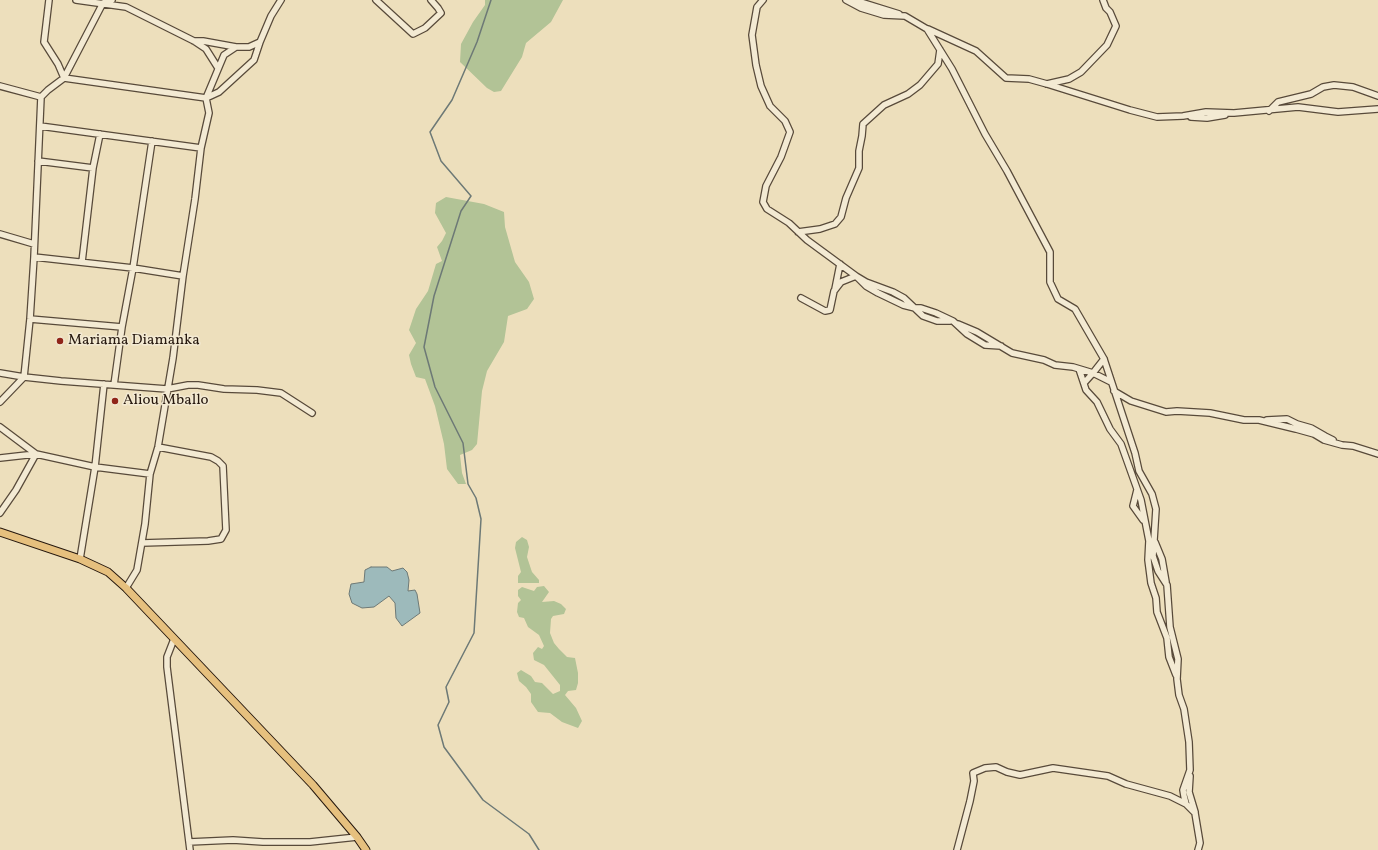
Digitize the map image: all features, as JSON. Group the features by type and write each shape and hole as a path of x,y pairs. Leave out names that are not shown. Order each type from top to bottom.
{"main road":[{"path":"0,532 80,559 108,572 126,588 312,785 357,837 366,850"}],"street":[{"path":"49,0 44,42 58,64 64,78"},
{"path":"76,0 126,7 206,49 218,68"},
{"path":"0,402 24,377 30,319 34,256 41,97 64,78 103,3 112,0"},
{"path":"64,78 206,98 219,92 254,60 271,16 281,0"},
{"path":"376,0 413,34 425,28 441,13 431,0"},
{"path":"763,0 757,7 752,35 756,65 761,86 770,106 785,121 790,132 781,157 766,186 763,202 767,209 789,223 808,240 856,276 866,282 900,296 923,316 936,321 953,321 976,332 1012,354 1044,360 1055,365 1079,369 1093,373 1111,382"},
{"path":"846,0 861,8 884,15 905,16"},
{"path":"854,0 905,16 927,29 976,51 1006,78 1029,79 1157,117 1183,116 1206,112 1234,113 1269,111 1298,107 1338,112 1378,109"},
{"path":"1047,84 1069,79 1081,72 1107,45 1116,26 1103,0"},
{"path":"927,29 952,69 984,134 1007,171 1050,252 1050,282 1058,299 1075,309 1104,359 1135,453 1139,471 1152,494 1156,509 1153,556 1158,571 1167,585 1170,626 1178,659 1177,679 1179,695 1184,708 1189,742 1189,792 1195,813 1201,850"},
{"path":"194,42 203,41 236,47 249,47 260,42"},
{"path":"126,588 136,570 142,543 150,474 158,447 173,358 201,148 210,113 206,98 224,55 236,47"},
{"path":"798,232 835,224 841,216 846,198 859,168 859,151 863,124 884,105 908,94 920,85 938,64 940,50"},
{"path":"1269,111 1278,102 1312,94 1323,87 1334,85 1353,87 1378,96"},
{"path":"0,86 41,97"},
{"path":"40,126 201,148"},
{"path":"82,262 93,168 100,134"},
{"path":"114,385 152,141"},
{"path":"38,161 93,168"},
{"path":"0,234 34,244"},
{"path":"34,256 133,268 183,276"},
{"path":"801,298 825,311 830,310 840,264"},
{"path":"834,291 841,282 856,276"},
{"path":"30,319 122,327"},
{"path":"1084,383 1104,359"},
{"path":"1079,369 1086,390 1097,402 1110,430 1121,444 1141,500 1149,541 1148,560 1151,583 1156,598 1157,612 1167,638 1169,657 1177,679"},
{"path":"0,373 24,377 167,389 188,385 198,385 224,389 257,390 281,393 312,413"},
{"path":"80,559 94,467 104,384"},
{"path":"1114,391 1131,401 1166,412 1177,411 1210,413 1244,420 1286,419 1311,428 1325,436 1378,454"},
{"path":"0,427 36,454"},
{"path":"1353,446 1378,458"},
{"path":"142,543 208,541 221,539 226,530 223,466 211,457 158,447"},
{"path":"0,513 16,490 36,454"},
{"path":"0,458 36,454 94,467 150,474"},
{"path":"1137,490 1133,506 1144,520"},
{"path":"174,639 167,658 167,667 190,850"},
{"path":"957,850 970,801 974,780 973,773 985,768 996,767 1007,772 1020,775 1053,768 1108,776 1126,784 1170,796 1186,804 1195,813"},
{"path":"1186,804 1183,790 1190,770"},
{"path":"189,842 233,840 263,842 310,842 357,837"},
{"path":"1198,850 1200,843"}],"green space":[{"path":"485,0 563,0 551,22 526,43 522,57 501,91 494,92 487,88 460,62 461,44 473,22 485,5"},
{"path":"446,197 484,204 504,212 505,227 515,262 529,282 534,299 527,309 508,316 504,342 487,371 482,391 477,444 472,450 460,455 462,473 466,484 458,484 447,469 444,444 435,406 425,379 416,377 409,355 416,343 409,330 416,309 428,291 436,264 442,261 437,247 446,233 435,213 436,203"},
{"path":"522,537 527,540 529,547 527,557 532,572 539,580 539,583 518,583 518,576 521,572 515,548 516,542"},
{"path":"544,586 549,592 542,602 554,601 561,604 566,609 564,614 553,616 551,619 550,633 554,643 567,657 575,658 578,683 576,690 568,691 565,695 576,708 582,721 578,728 562,722 550,713 538,712 531,702 531,694 519,681 517,673 521,670 531,676 535,682 542,683 553,694 560,691 560,685 544,665 534,660 533,653 538,647 542,649 544,646 539,635 528,627 524,618 519,617 517,612 518,603 521,600 518,596 518,590 522,587 534,591 537,587"}],"water":[{"path":"371,567 387,567 392,571 403,568 407,572 409,580 408,591 415,590 417,594 420,613 402,626 396,618 395,603 389,596 374,607 362,608 352,603 349,594 351,584 364,582 365,570"}],"waterway":[{"path":"491,0 477,42 452,100 430,132 441,161 471,196 461,211 434,296 424,347 435,387 463,443 468,484 476,498 481,519 474,633 446,687 449,702 438,725 444,747 483,800 529,834 539,850"}],"place":[{"name":"Mariama Diamanka","path":"60,341"},
{"name":"Aliou Mballo","path":"115,401"}]}
